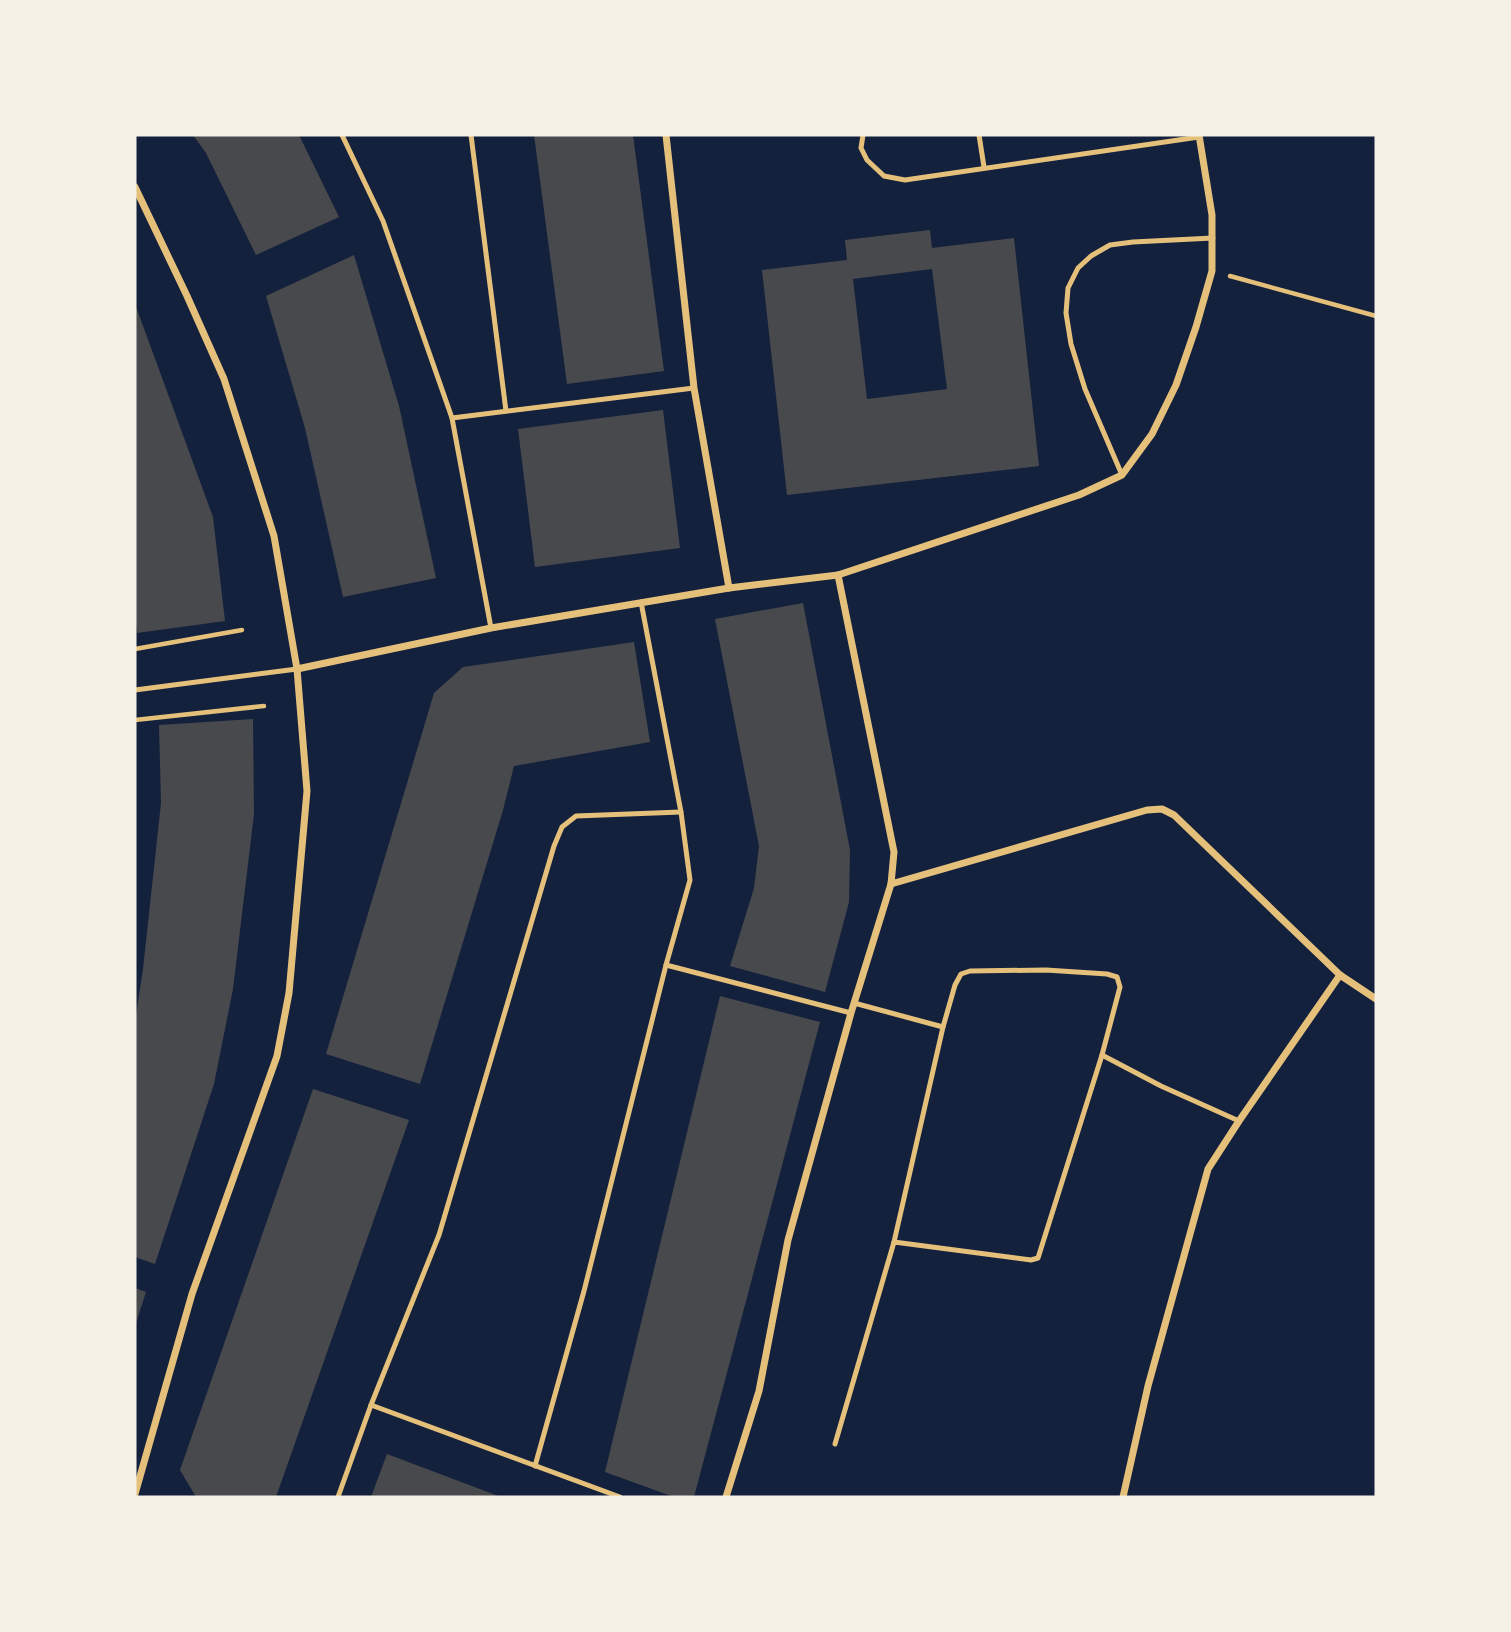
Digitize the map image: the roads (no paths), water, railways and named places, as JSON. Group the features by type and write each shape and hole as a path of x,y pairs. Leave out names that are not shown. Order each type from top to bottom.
{"street":[{"path":"666,135 694,388 729,587"},
{"path":"297,669 491,628 729,587 838,575 1079,495 1122,475 1152,434 1176,385 1212,271 1212,215 1199,136"},
{"path":"135,187 224,379 274,536 297,669 307,791 289,993 277,1056 192,1294 135,1494"},
{"path":"726,1497 759,1391 788,1240 850,1013 891,884 894,852 838,575"},
{"path":"891,884 1147,810 1162,809 1174,815 1340,975 1376,999"},
{"path":"1123,1497 1148,1386 1204,1179 1238,1121 1340,975"}],"lane":[{"path":"342,135 383,221 452,418 491,628"},
{"path":"471,135 506,411"},
{"path":"863,135 861,148 867,160 884,176 905,180 1199,136"},
{"path":"979,135 984,167"},
{"path":"1122,475 1085,389 1071,344 1066,313 1068,288 1078,268 1091,256 1110,245 1213,238"},
{"path":"452,418 694,388"},
{"path":"535,1466 584,1291 690,880 681,812 641,602"},
{"path":"135,690 297,669"},
{"path":"338,1497 371,1405 439,1235 554,846 562,827 576,816 681,812"},
{"path":"666,965 850,1013"},
{"path":"835,1444 894,1242 943,1027 955,985 961,974 970,971 1046,970 1116,977 1120,987 1102,1055 1038,1258 894,1242"},
{"path":"854,1003 943,1027"},
{"path":"1102,1055 1161,1086 1238,1121"},
{"path":"371,1405 620,1497"}]}
